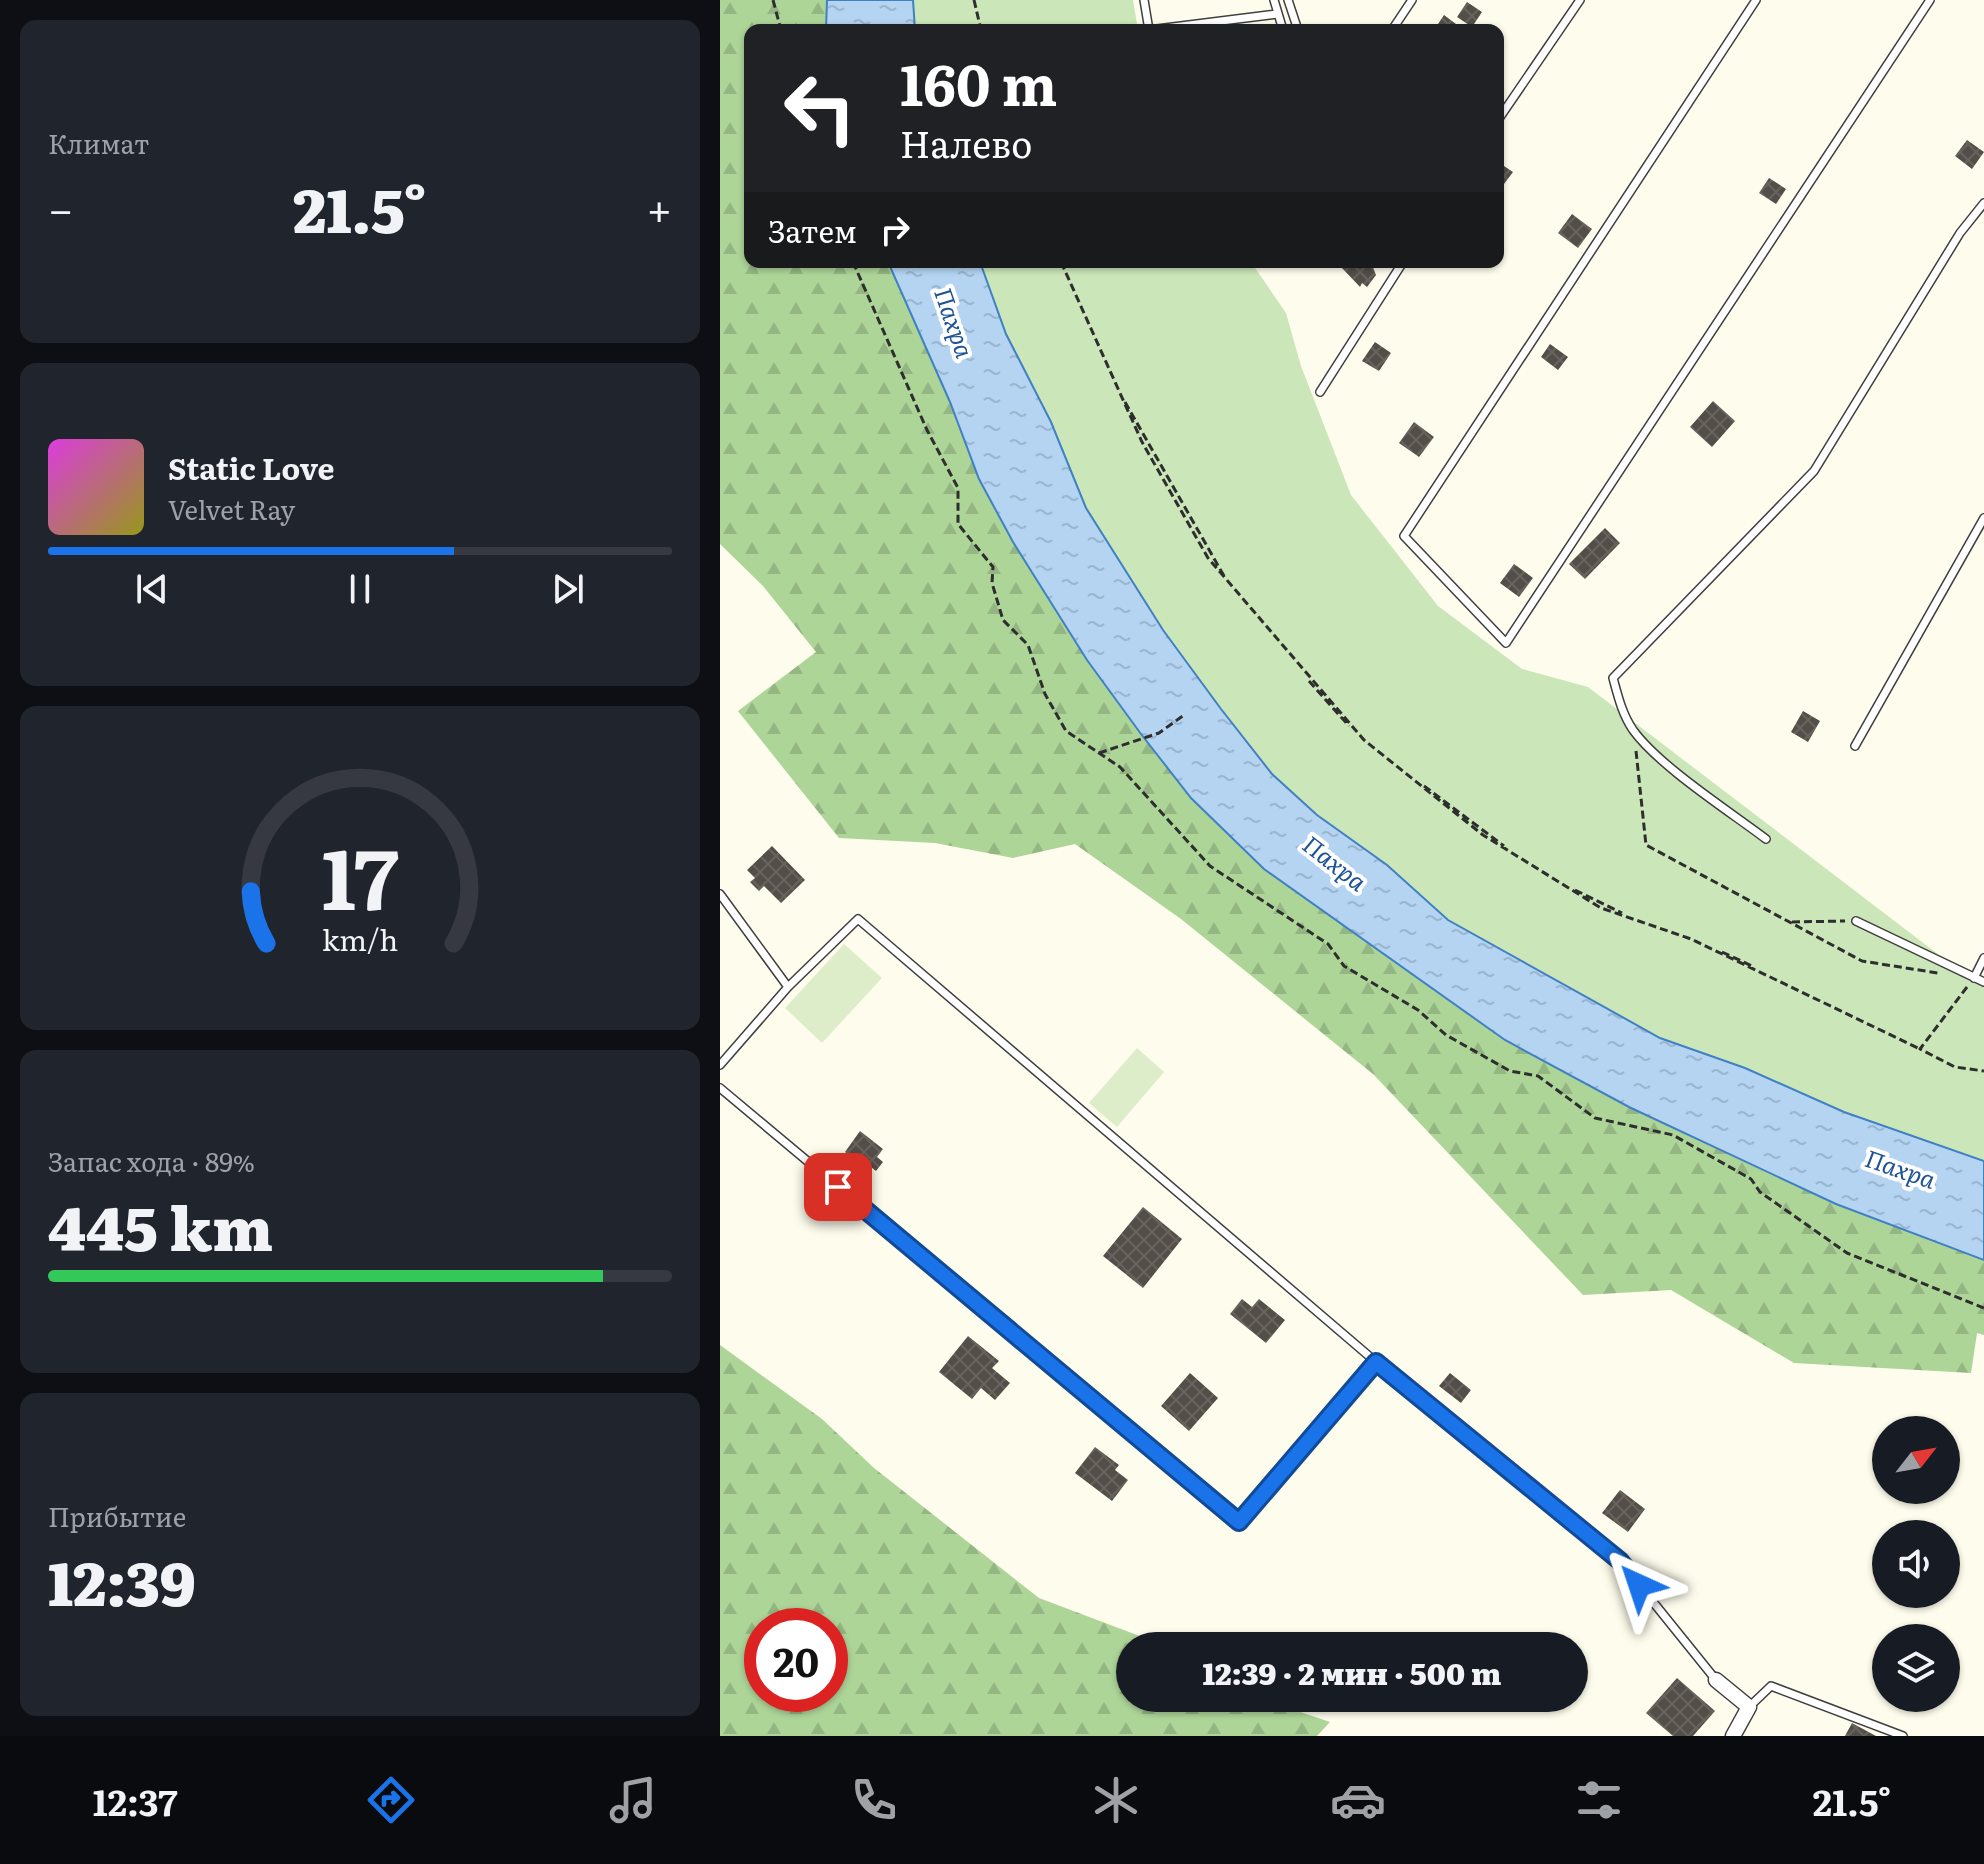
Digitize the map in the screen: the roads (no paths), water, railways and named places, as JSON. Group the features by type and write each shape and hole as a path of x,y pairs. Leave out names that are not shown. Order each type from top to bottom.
{"street":[{"path":"1716,1680 1749,1707 1733,1736"}],"lane":[{"path":"1144,0 1148,24"},
{"path":"1274,0 1281,24"},
{"path":"1288,0 1296,24"},
{"path":"1396,24 1412,0"},
{"path":"1504,111 1580,0"},
{"path":"1756,0 1404,536 1506,643 1930,0"},
{"path":"1197,24 1277,14"},
{"path":"1766,839 1680,774 1634,731 1621,708 1613,678 1814,471 1960,233 1984,203"},
{"path":"1320,392 1399,268"},
{"path":"1855,746 1984,518"},
{"path":"720,894 788,987"},
{"path":"720,1065 788,987 858,919 1376,1362 1620,1561 1716,1680"},
{"path":"1856,921 1984,982"},
{"path":"1974,978 1984,958"},
{"path":"720,1088 1239,1522 1376,1362"},
{"path":"1749,1707 1771,1686 1903,1736"}],"water":[{"path":"827,0 913,0 915,24 826,24"},
{"name":"Пахра","path":"891,268 982,268 1006,334 1051,422 1086,508 1163,630 1221,709 1272,774 1317,815 1387,865 1448,920 1660,1038 1745,1068 1844,1112 1984,1161 1984,1260 1836,1204 1629,1107 1505,1040 1264,869 1191,798 1087,660 1013,542 979,479 950,402"}]}
